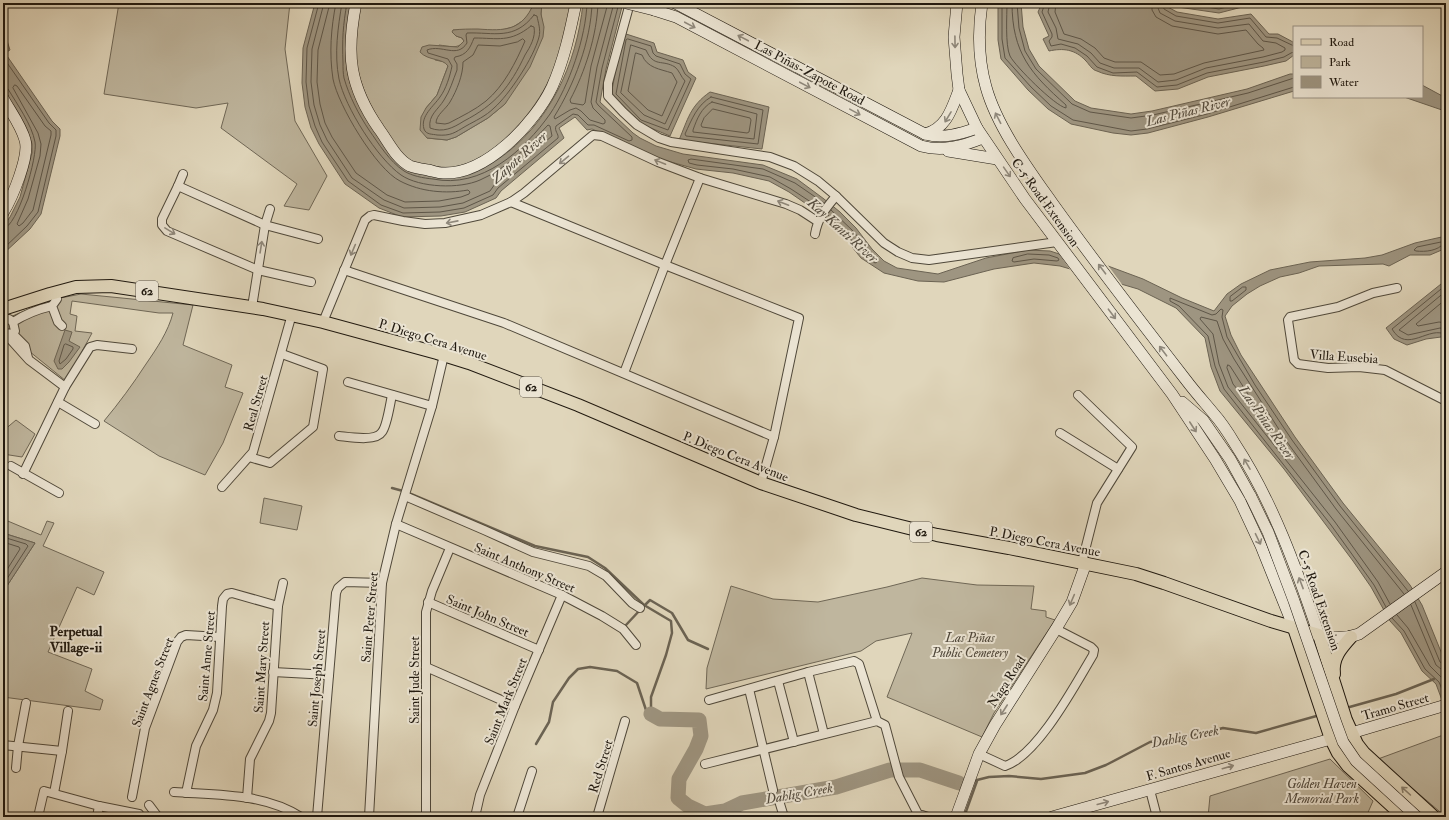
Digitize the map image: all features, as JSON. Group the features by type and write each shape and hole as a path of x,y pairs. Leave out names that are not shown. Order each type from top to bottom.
{"main road":[{"path":"356,3 351,28 352,69 354,82 366,107 393,149 403,161 410,166 443,173 461,170 481,163 509,143 529,122 541,106 559,70 567,46 576,3"},
{"name":"Las Piñas-Zapote Road","path":"626,3 676,17 921,146 938,149 954,148 983,138"},
{"name":"Las Piñas-Zapote Road","path":"675,3 926,134 937,137 977,128"},
{"name":"C-5 Road Extension","path":"957,3 955,16 955,54 959,90 977,128 1060,244 1172,394 1215,459 1240,501 1285,602 1331,739 1338,753 1348,766 1404,817"},
{"name":"C-5 Road Extension","path":"982,3 979,50 986,87 1004,129 1042,188 1073,231 1187,382 1216,416 1249,468 1283,536 1306,597 1351,733 1364,753 1434,817"},
{"path":"926,134 936,130 945,122 959,90"},
{"path":"3,98 22,132 26,145 25,157 15,189 3,213"},
{"path":"938,149 998,159"},
{"path":"1060,244 1073,231"},
{"name":"P. Diego Cera Avenue","path":"3,309 76,287 111,286 292,314 444,355 578,405 761,483 856,515 908,529 1136,574 1294,628 1338,639 1359,634 1446,572"},
{"name":"C-5 Road Extension","path":"1187,382 1203,420 1230,459 1251,497 1282,569 1343,742 1359,764 1417,817"},
{"name":"C-5 Road Extension","path":"1172,394 1203,420"},
{"name":"Naga Road","path":"956,817 979,754 1072,602 1084,563"},
{"path":"1336,689 1334,662 1340,650 1351,637"},
{"name":"Tramo Street","path":"1331,739 1441,706"},
{"name":"F. Santos Avenue","path":"1058,816 1331,739"}],"street":[{"path":"630,3 608,83 608,96 637,126 659,138 671,142 770,156 794,166 818,181 884,244 912,258 929,260 1060,244"},
{"path":"323,322 365,220 370,216 374,215 425,224 445,223 481,214 511,202 524,193 593,135 602,136 658,162 700,178 786,204 819,218"},
{"path":"183,174 162,219 162,225 167,231 258,270 311,282"},
{"path":"624,373 700,178"},
{"path":"178,186 265,225 318,238"},
{"path":"815,234 819,218 835,198"},
{"path":"511,202 665,266 798,318 774,438 761,483"},
{"path":"252,307 265,225 270,209"},
{"path":"344,270 504,324 624,373 774,438"},
{"name":"Villa Eusebia","path":"1397,288 1374,293 1338,307 1290,317 1288,320 1294,360 1298,364 1321,367 1359,367 1385,370 1446,401"},
{"path":"13,322 54,303 58,322 62,326"},
{"name":"Real Street","path":"222,487 253,452 282,354 292,314"},
{"path":"3,316 5,319 9,319 13,322 15,331 13,334"},
{"path":"3,332 13,334 25,346 29,360"},
{"path":"3,332 29,360 65,386"},
{"path":"23,474 65,386 90,347 97,345 132,349"},
{"path":"249,457 270,464 313,427 324,369 282,354"},
{"name":"Saint Peter Street","path":"369,817 382,583 396,524 432,406 444,355"},
{"path":"348,382 432,406"},
{"path":"339,436 374,438 381,434 384,428 392,395"},
{"path":"1078,395 1132,447 1096,503 1084,563"},
{"path":"58,402 95,424"},
{"path":"1060,433 1118,469"},
{"path":"11,466 59,494"},
{"path":"405,496 533,552 589,566 606,576 632,603 640,608"},
{"name":"Saint Anthony Street","path":"396,524 562,595 623,629 636,645"},
{"name":"Saint Jude Street","path":"426,817 426,612 428,602 450,548"},
{"name":"Saint Joseph Street","path":"317,817 336,593 341,584 350,581 382,583"},
{"name":"Saint Mary Street","path":"247,798 250,759 269,721 271,713 278,606 283,582"},
{"name":"Saint Anne Street","path":"186,793 196,746 213,710 216,693 223,599 227,594 236,594 278,606"},
{"name":"Saint Mark Street","path":"476,817 480,795 515,706 562,595"},
{"name":"Saint John Street","path":"428,602 539,650"},
{"path":"979,754 1005,766 1013,763 1041,737 1081,675 1093,655 1094,650 1086,644 1056,629"},
{"name":"Saint Agnes Street","path":"132,797 145,728 178,642 181,637 186,635 220,637"},
{"path":"709,700 808,672 854,662 859,664 877,721"},
{"path":"426,667 515,706"},
{"path":"273,672 329,675"},
{"path":"808,672 824,734"},
{"path":"778,681 794,742"},
{"path":"750,689 773,790"},
{"path":"16,768 18,746 26,703"},
{"path":"54,793 68,711"},
{"name":"Red Street","path":"597,817 625,721"},
{"path":"705,764 877,721 885,725 899,777 918,817 922,815 928,817"},
{"path":"3,744 62,751"},
{"path":"517,817 532,771"},
{"path":"1150,790 1157,817"},
{"path":"38,817 44,791 139,815"},
{"path":"174,792 247,798 274,804 301,817"},
{"path":"780,804 784,817"},
{"path":"149,805 158,817"},
{"path":"97,817 99,806"}],"green space":[{"path":"119,3 290,3 285,49 295,121 327,176 309,210 284,206 297,184 221,128 228,103 196,108 104,94"},
{"path":"360,3 534,3 529,14 524,20 513,27 497,31 453,30 456,36 462,38 464,41 462,44 453,47 439,45 435,60 445,62 448,66 437,95 426,108 427,138 447,140 456,137 488,118 505,104 542,21 542,3 572,3 562,46 551,76 522,122 511,134 487,154 474,161 462,166 437,167 414,162 407,158 395,144 370,103 357,69 355,57 356,22"},
{"path":"81,294 193,305 183,345 232,365 225,387 243,393 223,443 205,475 159,456 104,421 126,393 154,352 165,333 173,313 159,313 72,301 70,314 77,316 75,331 92,333 66,381 3,330 3,320 50,300"},
{"path":"16,420 35,434 22,457 3,454 3,431"},
{"path":"264,498 302,506 297,530 260,523"},
{"path":"3,519 41,535 47,521 54,523 43,546 104,572 94,595 77,587 48,652 92,669 85,691 103,700 100,710 3,697 3,592 35,543 3,533"},
{"name":"Las Piñas Public Cemetery","path":"922,578 977,585 1034,586 1031,609 1046,611 1046,617 1055,620 994,713 982,737 887,697 912,633 876,641 861,651 706,689 707,668 731,586 773,599 818,602"},
{"path":"1446,734 1446,817 1378,759"},
{"name":"Golden Haven Memorial Park","path":"1330,759 1373,801 1366,817 1208,817 1210,796"}],"water":[{"path":"315,3 351,3 346,38 346,62 351,85 355,95 387,147 398,161 440,176 451,178 472,174 491,164 515,146 532,129 545,111 567,70 580,26 583,3 623,3 606,69 600,102 633,133 656,146 683,154 763,165 797,179 840,212 856,228 872,249 884,261 897,268 938,274 986,258 1028,250 1050,251 1087,263 1108,266 1143,279 1182,298 1214,311 1227,294 1241,284 1270,270 1310,262 1365,258 1382,255 1415,243 1446,236 1446,248 1430,255 1410,255 1389,266 1383,264 1319,266 1299,273 1280,277 1247,294 1232,306 1225,316 1231,335 1241,355 1295,437 1343,503 1410,585 1422,605 1446,664 1446,711 1436,684 1422,671 1401,633 1390,621 1371,587 1353,561 1284,469 1220,391 1211,367 1205,338 1176,308 1138,289 1060,266 1034,263 994,269 944,282 918,281 884,273 861,258 845,238 815,210 789,192 769,181 733,173 696,169 660,159 592,129 587,130 575,117 559,128 564,138 501,191 496,198 465,212 441,216 402,217 379,208 345,184 319,144 311,128 305,107 302,83 303,48"},
{"path":"534,3 542,3 541,14 544,27 543,37 530,67 505,104 488,118 456,137 447,140 427,138 420,130 421,117 426,108 437,95 448,66 446,63 423,55 420,52 422,47 429,45 458,47 464,41 452,32 453,30 496,30 512,27 524,19"},
{"name":"Las Piñas River","path":"998,3 1021,3 1023,27 1029,49 1039,66 1075,101 1091,108 1131,114 1152,111 1247,89 1290,74 1293,74 1293,91 1208,117 1148,133 1131,135 1113,133 1071,124 1048,109 1028,90 1001,59 998,40"},
{"path":"1042,3 1249,3 1250,5 1219,13 1164,5 1177,12 1218,19 1251,14 1269,34 1278,34 1293,42 1293,56 1286,61 1208,77 1178,89 1155,91 1136,76 1111,75 1095,70 1082,57 1069,50 1049,51 1043,39 1049,36 1038,12"},
{"path":"3,28 10,50 5,53 52,121 60,129 60,136 41,214 30,229 3,254 3,227 20,197 32,153 32,144 25,127 3,88"},
{"path":"623,33 654,43 657,52 683,60 688,72 696,78 670,136 639,123 611,95"},
{"path":"1423,86 1446,98 1446,112 1407,98 1423,98"},
{"path":"710,92 769,107 762,149 679,140 690,113 698,102"},
{"path":"1446,280 1446,340 1441,337 1426,339 1407,345 1394,339 1386,328"},
{"path":"65,330 72,332 69,341 80,347 62,369 58,369 54,361"},
{"path":"3,533 35,543 3,592"}],"pier":[{"path":"1057,251 1087,261 1107,264 1124,287 1071,271"}],"waterway":[{"path":"392,488 403,491"},
{"name":"Dahlig Creek","path":"411,494 535,546 588,557 605,568 644,605 671,621 672,633 651,697 651,714"},
{"path":"644,606 650,600 672,613 688,640 708,649"},
{"path":"626,625 640,610"},
{"name":"Dahlig Creek","path":"536,744 549,722 553,702 569,678 578,669 590,667 617,671 637,683 646,710 650,714"},
{"name":"Dahlig Creek","path":"1346,708 1396,694 1434,679"},
{"name":"Dahlig Creek","path":"651,714 660,719 699,720 701,736 696,749 679,779 678,798 688,806 705,814 725,811 742,803 836,787 890,770 920,770 959,783"},
{"name":"Dahlig Creek","path":"973,781 989,777 1009,776 1041,779 1085,773 1106,765 1150,742 1200,734 1223,728 1256,733 1320,715"},
{"name":"Dahlig Creek","path":"964,817 977,781"}],"district":[{"name":"Perpetual Village-ii","path":"76,640"}],"water label":[{"name":"Zapote River","path":"519,157"},
{"name":"Kay Kanti River","path":"843,230"}]}
